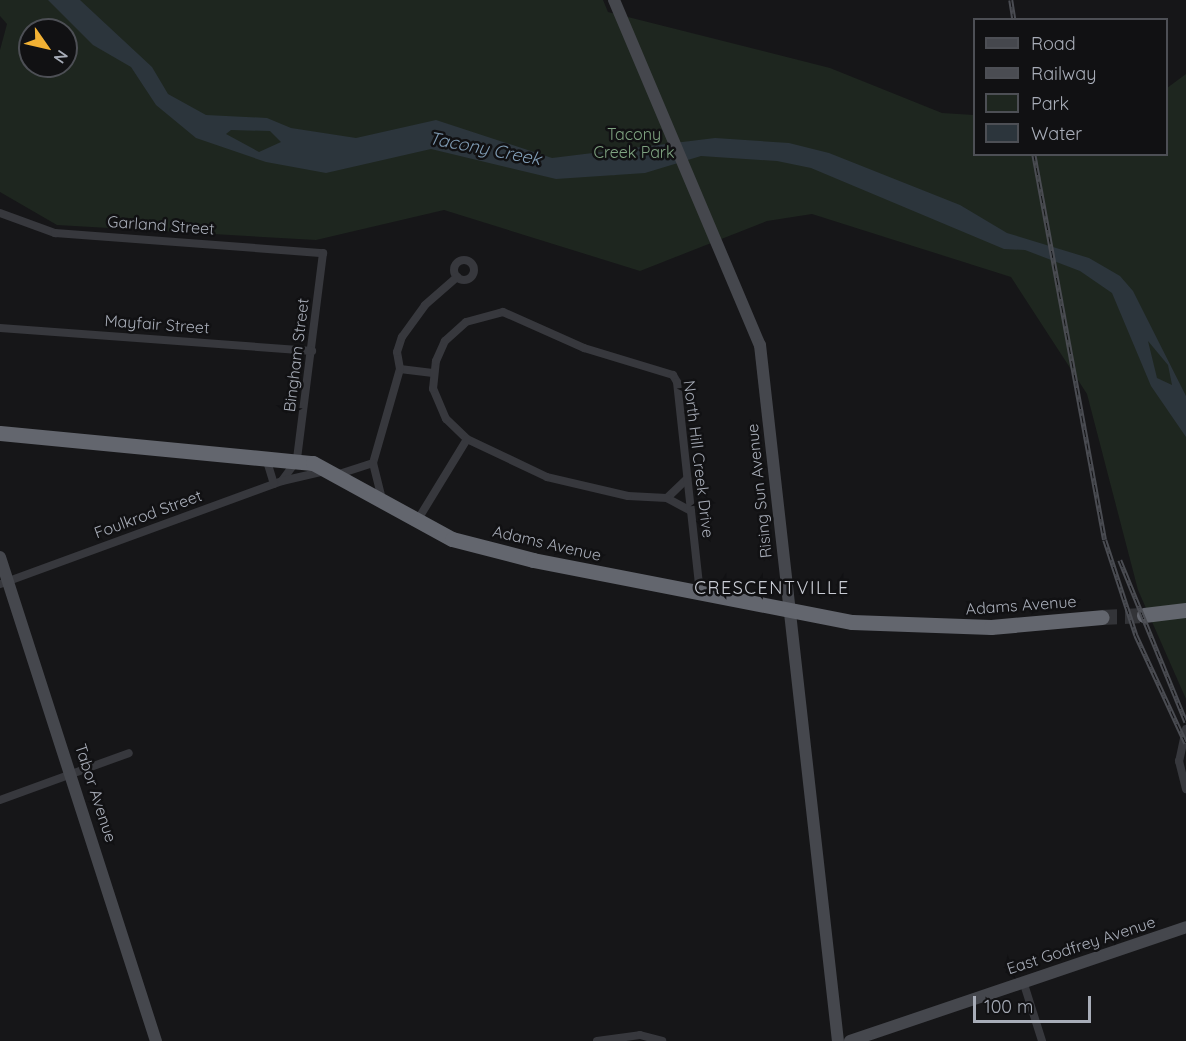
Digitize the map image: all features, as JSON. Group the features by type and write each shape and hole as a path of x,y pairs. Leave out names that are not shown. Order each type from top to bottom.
{"highway":[{"name":"Adams Avenue","path":"0,433 297,460 330,473 417,521 488,549 700,594 863,624 957,627 1102,617"},
{"path":"1144,615 1186,610"}],"main road":[{"name":"Rising Sun Avenue","path":"618,1 687,173 760,345 838,1041"},
{"name":"Tabor Avenue","path":"0,557 4,583 73,773 156,1041"},
{"name":"East Godfrey Avenue","path":"850,1041 1186,927"}],"street":[{"name":"Garland Street","path":"0,213 55,232 323,253"},
{"name":"Bingham Street","path":"297,460 323,253"},
{"path":"382,503 373,463 400,369 397,352 409,324 457,277"},
{"name":"North Hill Creek Drive","path":"433,373 445,341 478,316 520,316 584,348 674,375 700,594"},
{"name":"Mayfair Street","path":"0,328 312,351"},
{"path":"400,369 433,373 439,409 467,439 575,486 667,498 691,511"},
{"path":"417,521 467,439"},
{"path":"266,458 278,482 297,460"},
{"name":"Foulkrod Street","path":"4,583 278,482 373,463"},
{"path":"667,498 687,479"},
{"path":"1186,729 1179,761 1186,789"},
{"path":"0,800 129,753"},
{"path":"1023,981 1042,1041"},
{"path":"597,1041 640,1035 662,1041"}],"green space":[{"name":"Tacony Creek Park","path":"0,0 603,0 608,12 830,68 942,113 973,115 973,156 1168,156 1168,87 1186,74 1186,699 1138,590 1087,394 1011,277 812,214 767,221 640,271 444,210 316,240 57,225 0,192 0,50 7,24 0,16"}],"water":[{"name":"Tacony Creek","path":"48,0 80,0 152,67 168,94 206,115 267,118 291,128 356,138 436,120 552,158 715,138 789,143 829,153 960,205 1007,233 1089,258 1120,276 1133,291 1186,396 1186,437 1151,386 1112,293 1080,271 1025,250 1004,249 811,168 777,161 701,156 645,173 556,179 431,149 326,173 266,162 196,138 156,105 131,67 93,45 78,30 78,18 66,18","holes":["231,130 270,131 281,142 259,152 226,134","1148,341 1168,365 1172,385 1157,378"]}],"tunnel":[{"path":"1102,617 1144,615"}],"railway":[{"path":"1011,0 1014,18"},
{"path":"1034,156 1105,540 1136,635 1186,743"},
{"path":"1120,560 1186,722"}],"district":[{"name":"CRESCENTVILLE","path":"772,588"}]}
